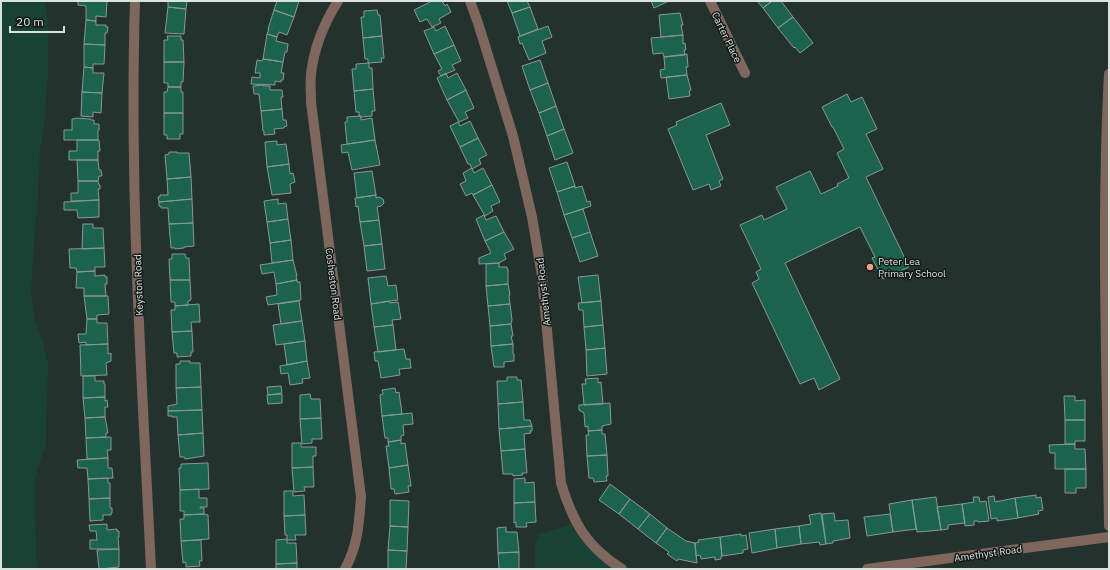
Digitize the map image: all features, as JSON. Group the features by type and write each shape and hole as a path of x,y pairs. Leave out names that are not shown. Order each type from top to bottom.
{"street":[{"name":"Keyston Road","path":"135,1 133,143 139,337 151,569"},
{"name":"Cosheston Road","path":"338,1 330,14 319,39 311,74 311,102 361,497 358,535 350,560 345,569"},
{"name":"Amethyst Road","path":"470,1 513,136 532,217 542,276 560,483 567,504 576,523 591,545 622,569"},
{"name":"Carter Place","path":"710,1 745,73"},
{"path":"1109,74 1104,255 1109,526"},
{"name":"Amethyst Road","path":"867,569 1109,537"}],"green space":[{"path":"1,1 46,1 48,28 48,75 44,125 40,150 38,201 31,293 35,322 43,342 48,364 46,444 35,481 37,569 1,569"},
{"path":"576,523 622,569 535,569 535,546 539,534"}],"building":[{"path":"78,1 107,1 106,17 96,16 96,21 86,20 86,6 78,5"},
{"path":"168,1 187,1 186,9 168,7"},
{"path":"277,1 299,1 294,17 274,10"},
{"path":"432,1 442,1 445,6 447,4 451,12 439,19 441,23 432,27 427,19 420,22 414,10"},
{"path":"507,1 527,1 530,7 512,13"},
{"path":"651,1 669,1 654,8"},
{"path":"757,1 772,1 763,8"},
{"path":"772,1 781,1 793,17 778,28 763,8"},
{"path":"168,7 186,9 184,34 165,33"},
{"path":"530,7 538,29 520,36 512,13"},
{"path":"274,10 294,17 287,35 279,32 277,37 267,34"},
{"path":"377,10 378,15 380,15 382,36 363,38 361,17 364,17 364,11"},
{"path":"680,13 683,25 681,25 683,35 661,37 659,15"},
{"path":"793,17 813,43 800,53 795,47 794,48 778,28"},
{"path":"86,20 96,21 96,25 106,25 106,27 108,27 107,33 105,33 105,45 84,44"},
{"path":"445,26 454,45 434,54 424,31 434,27 436,31"},
{"path":"548,26 552,37 542,41 546,53 529,60 522,43 520,44 518,37"},
{"path":"267,34 277,37 276,41 288,44 283,62 263,59"},
{"path":"683,35 683,44 685,43 686,50 684,50 685,55 664,57 663,53 653,54 651,38"},
{"path":"167,36 181,36 181,40 183,40 184,62 164,62 164,40 168,40"},
{"path":"382,36 384,58 381,58 382,62 368,63 368,59 365,59 363,38"},
{"path":"84,44 105,45 104,64 93,64 93,68 84,67"},
{"path":"454,45 461,61 452,65 455,70 441,76 438,71 442,69 434,54"},
{"path":"687,54 687,75 661,78 660,70 665,69 664,57"},
{"path":"263,59 283,62 281,73 284,73 283,80 281,80 281,82 275,81 275,85 251,84 252,77 260,78 260,73 255,73 257,60 262,61"},
{"path":"540,60 548,83 530,90 522,66"},
{"path":"164,62 184,62 183,82 181,82 181,87 168,87 168,83 164,83"},
{"path":"369,63 369,68 372,68 373,89 354,91 352,69 356,69 356,64"},
{"path":"84,67 93,68 93,73 104,73 102,93 82,92"},
{"path":"446,73 448,78 457,73 466,90 447,100 437,78"},
{"path":"687,75 691,90 689,91 690,96 669,99 666,77"},
{"path":"548,83 556,106 539,113 530,90"},
{"path":"253,86 270,86 270,90 282,90 282,109 261,111 259,94 254,94"},
{"path":"168,87 181,87 181,92 183,92 183,113 164,113 164,92 167,92"},
{"path":"373,89 375,111 372,111 372,116 361,117 359,116 359,112 356,112 354,91"},
{"path":"466,90 474,108 465,112 468,118 459,122 447,100"},
{"path":"82,92 102,93 101,113 93,112 93,117 81,116"},
{"path":"847,94 851,102 862,97 877,129 866,134 883,169 866,177 909,267 883,279 872,258 875,257 860,227 785,263 840,379 819,390 814,378 800,384 752,283 759,279 756,272 761,269 740,225 762,215 764,220 787,209 776,187 810,171 821,194 838,186 837,184 849,178 837,153 844,149 822,107"},
{"path":"721,103 730,125 706,135 723,179 719,181 721,186 711,190 709,184 693,190 668,129 677,125 676,122"},
{"path":"556,106 564,129 547,136 539,113"},
{"path":"282,109 283,120 286,120 287,126 284,128 274,129 275,134 264,135 261,111"},
{"path":"164,113 183,113 183,134 180,134 180,139 167,139 167,135 164,135"},
{"path":"361,116 361,120 372,118 375,140 347,144 345,122 347,122 347,117"},
{"path":"78,118 94,120 94,124 99,124 98,140 64,140 64,130 72,130 72,119"},
{"path":"470,121 478,138 460,147 450,126 458,122 460,126"},
{"path":"564,129 573,153 555,160 547,136"},
{"path":"478,138 487,155 479,159 481,164 472,169 460,147"},
{"path":"77,140 99,140 100,151 98,151 98,160 69,160 69,151 77,151"},
{"path":"375,140 380,165 352,170 348,152 342,153 341,145"},
{"path":"277,141 277,145 286,144 289,164 267,167 265,142"},
{"path":"169,152 189,153 191,177 167,179 165,155 169,154"},
{"path":"77,160 98,160 99,170 101,170 102,176 99,176 98,181 78,181"},
{"path":"567,162 575,186 557,192 549,168"},
{"path":"289,164 290,174 293,173 295,182 290,184 291,193 272,195 267,167"},
{"path":"472,168 474,173 483,168 492,185 473,195 472,193 466,196 460,184 466,181 463,173"},
{"path":"372,171 376,195 357,198 354,173"},
{"path":"191,177 192,199 159,202 158,197 160,197 160,195 168,195 167,179"},
{"path":"78,181 98,181 100,185 100,189 98,189 99,200 71,201 71,193 78,193"},
{"path":"492,185 500,202 491,206 493,211 485,216 473,195"},
{"path":"575,186 575,188 582,186 587,202 590,201 591,206 564,215 557,192"},
{"path":"376,195 376,198 379,197 383,199 384,203 377,207 379,220 360,222 358,206 356,207 355,198"},
{"path":"192,199 193,223 169,224 168,208 161,208 161,206 159,206 159,202"},
{"path":"278,199 278,204 286,203 288,219 267,222 264,201"},
{"path":"99,200 99,217 78,218 77,210 64,210 64,202"},
{"path":"583,209 590,232 572,238 564,215"},
{"path":"484,215 486,220 496,216 504,232 485,241 476,219"},
{"path":"288,219 291,240 270,243 267,222"},
{"path":"379,220 382,244 364,246 360,222"},
{"path":"193,223 194,246 175,249 171,248 169,224"},
{"path":"83,224 93,224 93,228 103,228 104,248 82,249"},
{"path":"504,232 514,249 504,254 506,259 499,263 479,264 479,258 491,253 485,241"},
{"path":"590,232 598,256 580,262 572,238"},
{"path":"291,240 293,260 272,263 270,243"},
{"path":"382,244 385,269 367,271 364,246"},
{"path":"104,248 105,267 95,267 95,271 77,272 76,268 70,268 69,249"},
{"path":"172,254 185,254 186,258 189,258 190,280 170,280 169,259 172,259"},
{"path":"293,260 297,280 276,284 274,272 262,274 260,265"},
{"path":"499,263 499,267 507,267 508,269 508,284 486,286 486,264"},
{"path":"95,271 95,276 105,275 105,277 107,277 107,284 105,284 106,296 84,296 84,288 76,288 77,272"},
{"path":"598,275 601,301 582,303 578,277"},
{"path":"386,276 388,286 396,285 398,300 371,304 368,278"},
{"path":"170,280 190,280 191,300 188,301 188,305 175,306 175,302 171,302"},
{"path":"297,280 297,282 300,282 301,300 268,305 266,297 277,295 276,284"},
{"path":"508,284 510,304 488,306 486,286"},
{"path":"84,296 108,296 109,314 97,315 97,319 87,319"},
{"path":"299,301 302,321 281,324 278,304"},
{"path":"389,301 390,303 398,302 401,319 392,320 393,325 374,327 371,304"},
{"path":"601,301 603,325 584,327 583,310 579,310 578,303"},
{"path":"199,304 200,322 191,322 192,331 172,332 171,310 175,310 175,306"},
{"path":"510,304 511,324 490,326 488,306"},
{"path":"87,319 97,319 97,323 107,323 108,344 86,345 86,342 79,343 78,334 86,334"},
{"path":"302,321 305,341 276,345 273,325"},
{"path":"511,324 513,344 491,346 490,326"},
{"path":"393,325 396,350 378,352 374,327"},
{"path":"603,325 605,348 586,350 584,327"},
{"path":"192,331 193,352 191,352 191,356 177,357 177,353 174,353 172,332"},
{"path":"305,341 307,361 287,365 284,344"},
{"path":"108,344 108,354 111,353 111,361 106,363 107,375 81,376 80,345"},
{"path":"513,344 514,361 504,362 504,367 494,367 491,346"},
{"path":"605,348 607,374 587,376 586,350"},
{"path":"404,349 406,359 410,359 411,368 399,369 400,375 381,378 378,361 375,361 374,352"},
{"path":"180,361 200,363 201,387 176,388 176,364 180,364"},
{"path":"307,361 310,378 302,379 303,383 290,385 288,373 281,374 280,366"},
{"path":"83,376 95,376 95,381 104,381 105,397 83,398"},
{"path":"507,377 517,377 517,380 521,380 523,402 498,404 497,381 507,381"},
{"path":"598,378 598,383 601,382 603,404 584,405 582,384 586,384 585,379"},
{"path":"281,386 282,393 268,395 267,387"},
{"path":"201,387 202,410 168,411 168,406 177,404 176,388"},
{"path":"395,388 396,393 399,392 402,414 382,416 380,395 383,394 382,390"},
{"path":"282,394 282,403 268,404 267,395"},
{"path":"310,394 311,399 320,399 321,418 300,419 300,395"},
{"path":"1064,396 1075,396 1075,401 1085,400 1085,420 1065,420"},
{"path":"105,397 108,407 105,407 105,417 85,418 83,398"},
{"path":"523,402 524,420 530,420 532,426 499,429 498,404"},
{"path":"610,403 611,424 602,426 602,430 588,431 588,426 585,427 584,413 579,410 579,405"},
{"path":"202,410 203,433 178,435 177,417 168,416 168,411"},
{"path":"412,413 413,424 403,425 404,435 401,436 401,440 388,442 388,438 385,438 382,416"},
{"path":"105,417 108,433 106,433 106,437 86,438 85,418"},
{"path":"321,418 322,439 312,439 312,443 302,444 300,419"},
{"path":"1065,420 1085,420 1085,441 1075,441 1075,444 1065,444"},
{"path":"532,426 532,431 530,431 531,433 524,434 525,449 501,451 499,429"},
{"path":"602,430 602,434 605,434 607,455 587,456 586,435 589,435 588,431"},
{"path":"203,433 204,456 185,459 184,457 180,457 178,435"},
{"path":"111,437 111,450 107,450 108,458 87,459 86,438"},
{"path":"401,440 401,444 405,443 408,465 389,468 386,446 389,446 388,442"},
{"path":"292,443 301,443 301,447 316,447 316,456 313,456 313,467 292,468"},
{"path":"1075,444 1075,449 1085,449 1086,469 1055,469 1055,453 1050,453 1049,445"},
{"path":"525,449 527,473 513,476 513,474 503,474 501,451"},
{"path":"607,455 607,481 594,482 593,478 589,478 587,456"},
{"path":"108,458 108,468 112,468 113,478 88,479 87,468 78,468 77,460"},
{"path":"208,463 209,489 180,490 179,468 181,468 181,464"},
{"path":"408,465 411,486 408,486 409,492 395,494 394,489 391,489 389,468"},
{"path":"313,467 314,487 304,487 305,491 294,492 292,468"},
{"path":"1065,469 1086,469 1086,488 1076,488 1076,493 1065,493"},
{"path":"108,478 108,483 110,483 110,498 89,499 88,479"},
{"path":"525,478 525,483 534,482 535,502 514,503 514,479"},
{"path":"610,484 630,499 619,514 599,500"},
{"path":"199,489 199,498 207,498 207,507 200,507 204,508 204,514 184,515 184,511 180,511 180,490"},
{"path":"284,491 293,491 293,496 304,495 305,515 284,516"},
{"path":"1036,495 1036,498 1041,497 1043,510 1038,511 1039,514 1018,518 1015,498"},
{"path":"994,496 995,502 1015,498 1018,518 997,521 997,518 991,519 988,497"},
{"path":"936,497 941,530 917,532 912,500"},
{"path":"973,497 979,497 980,502 986,501 989,521 974,521 974,525 965,526 962,504 974,502"},
{"path":"110,498 110,508 112,508 111,515 103,515 103,520 90,521 89,499"},
{"path":"630,499 650,514 638,529 619,514"},
{"path":"390,500 409,501 408,527 390,526"},
{"path":"912,500 916,529 893,532 889,504"},
{"path":"535,502 536,522 526,523 527,527 516,527 516,522 514,523 514,503"},
{"path":"962,504 965,523 948,525 948,529 941,530 937,507"},
{"path":"821,513 826,544 820,545 819,542 801,544 799,526 811,524 809,515"},
{"path":"834,513 835,521 848,520 850,538 833,541 833,543 826,544 822,514"},
{"path":"650,514 667,528 656,543 638,529"},
{"path":"890,514 893,532 867,536 864,517"},
{"path":"184,515 208,515 209,539 181,541 180,519 184,519"},
{"path":"305,515 306,535 295,535 296,540 287,540 287,535 285,535 284,516"},
{"path":"107,524 107,530 117,529 117,531 119,531 119,549 90,549 90,540 97,540 96,531 90,531 89,525"},
{"path":"390,526 408,527 407,551 388,550"},
{"path":"799,526 801,544 777,548 775,529"},
{"path":"506,527 506,532 517,532 519,552 498,553 497,528"},
{"path":"667,528 686,541 695,543 697,563 678,559 677,561 667,554 669,552 656,543"},
{"path":"775,529 777,548 752,553 749,533"},
{"path":"741,534 741,536 746,535 748,549 743,550 743,553 722,556 720,537"},
{"path":"720,537 721,559 715,560 715,557 701,559 700,555 696,556 695,543 699,542 698,540"},
{"path":"287,539 287,543 296,543 297,563 276,564 276,540"},
{"path":"201,540 202,561 199,561 200,566 186,567 186,562 183,563 181,541"},
{"path":"119,549 119,567 99,569 97,550"},
{"path":"388,550 407,551 406,569 388,569"},
{"path":"519,552 519,569 499,569 498,553"},
{"path":"297,563 297,569 276,569 276,564"}],"place":[{"name":"Peter Lea Primary School","path":"870,267"}]}
